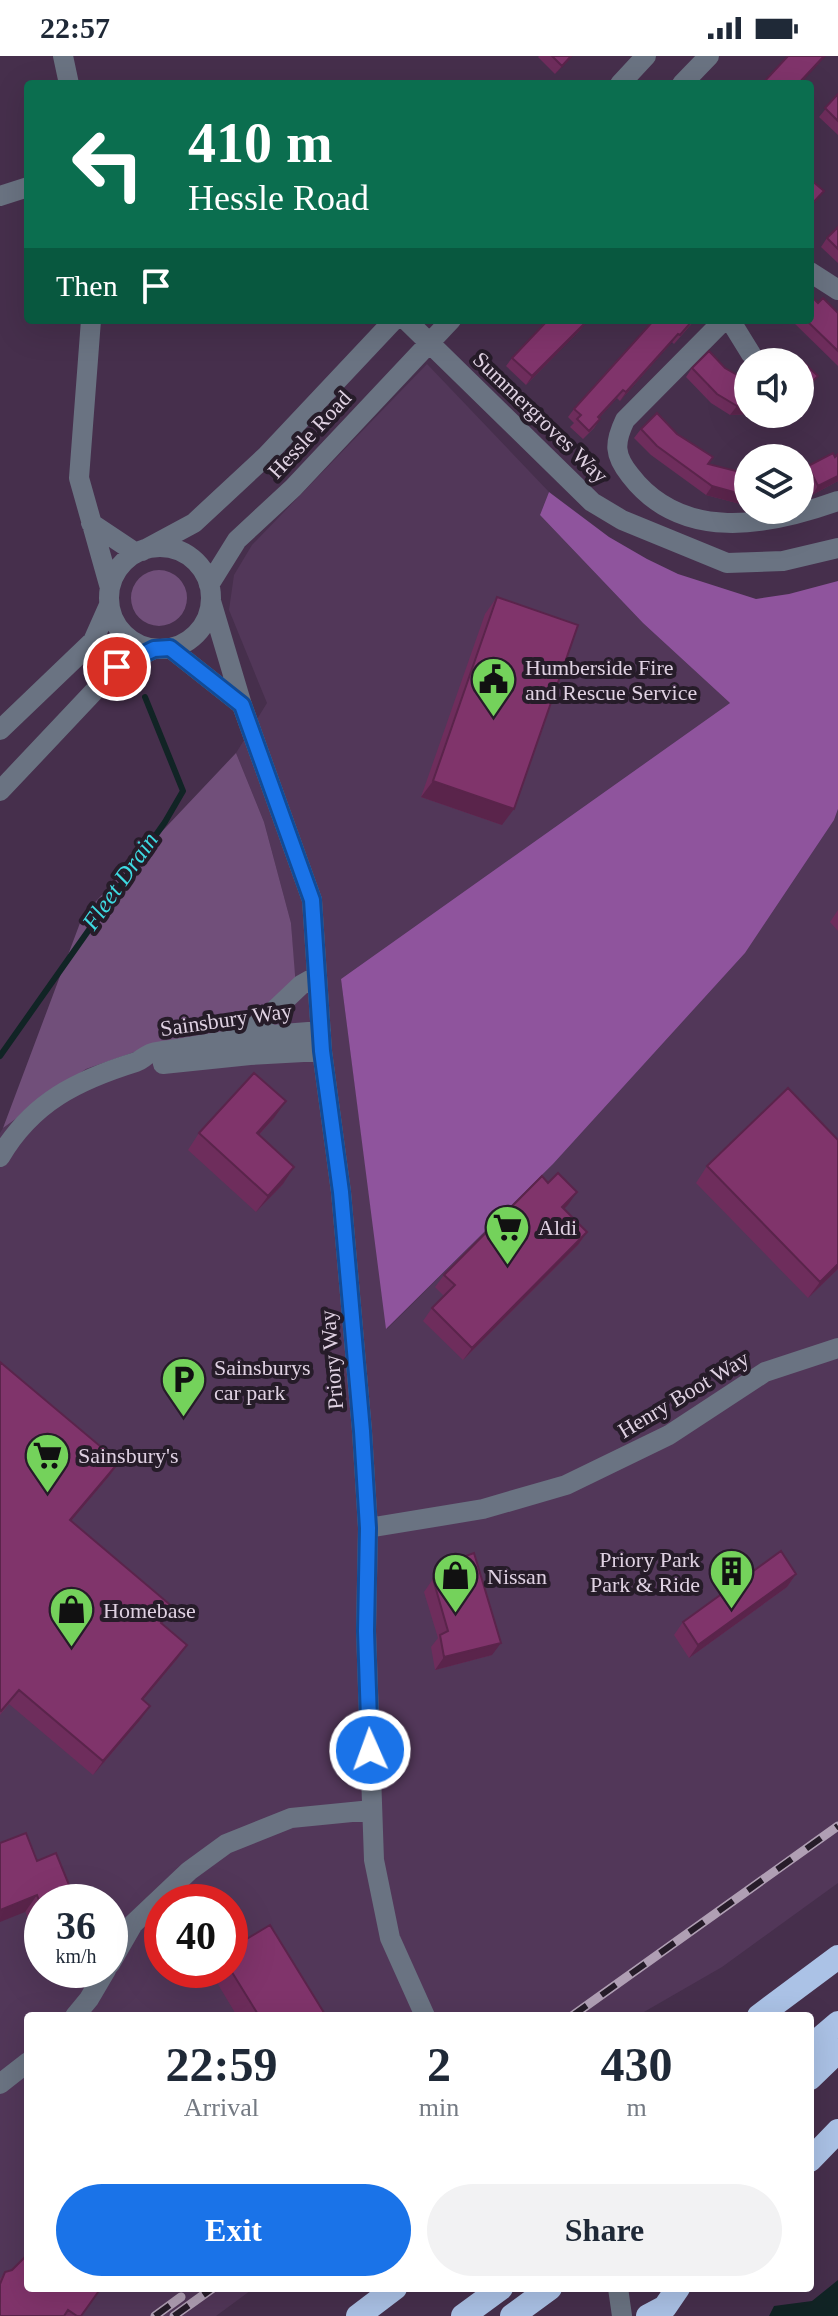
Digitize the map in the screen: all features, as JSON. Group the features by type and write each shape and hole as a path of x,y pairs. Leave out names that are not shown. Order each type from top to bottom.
{"highway":[{"path":"764,2012 838,1957"},
{"path":"814,2044 838,2023"},
{"path":"814,2074 838,2051"},
{"path":"814,2156 838,2131"},
{"path":"358,2316 390,2292"},
{"path":"463,2316 496,2292"},
{"path":"512,2316 545,2292"},
{"path":"648,2316 665,2307 675,2292"}],"street":[{"path":"63,56 68,80"},
{"path":"624,80 646,56"},
{"path":"686,80 709,56"},
{"path":"0,196 24,188"},
{"path":"814,275 838,290"},
{"path":"91,324 79,478 114,622 124,635 138,645 162,649 242,705"},
{"name":"Hessle Road","path":"139,552 194,523 204,514 266,456 390,324"},
{"name":"Summergroves Way","path":"410,324 592,502 622,520 727,563 783,561 838,548"},
{"name":"Hessle Road","path":"210,593 237,540 293,488 447,324"},
{"path":"720,324 625,420 617,437 620,463 646,492 701,522 734,523"},
{"path":"732,324 747,348"},
{"path":"814,508 838,501"},
{"path":"91,523 139,552"},
{"path":"0,730 93,641 110,597 115,574 124,562 139,552 159,547 183,554 202,570 210,593 207,618 198,632 186,642 117,667 0,791"},
{"name":"Priory Way","path":"210,593 242,705 312,900 322,1041 341,1192 368,1528 366,1631 374,1860 390,1938 423,2012"},
{"path":"222,1040 262,1022 301,985 317,976"},
{"name":"Sainsbury Way","path":"140,1061 149,1054 222,1040 322,1041"},
{"name":"Sainsbury Way","path":"0,1157 22,1124 71,1086 106,1070 140,1061 165,1064 250,1055 322,1041"},
{"name":"Henry Boot Way","path":"368,1528 483,1509 566,1485 669,1435 765,1372 838,1348"},
{"path":"128,1933 133,1924 189,1871 226,1844 291,1818 372,1810"},
{"path":"78,2012 95,1988"},
{"path":"4,2080 24,2065"},
{"path":"619,2292 622,2316"}],"shaded area":[{"path":"427,364 549,492 540,515 643,623 730,703 341,979 387,1329 553,1164 745,953 834,820 838,809 838,1883 722,1967 644,2012 24,2012 24,2292 249,2292 216,2316 0,2316 0,1133 86,1069 296,1001 291,923 264,822 236,753 267,703 229,610 234,575 252,545"},
{"path":"549,492 609,537 647,559 678,574 756,599 838,581 838,809 834,820 745,953 553,1164 386,1329 341,979 730,703 643,623 540,515"},
{"path":"159,570 179,578 187,598 179,618 159,626 139,618 131,598 139,578"},
{"path":"236,753 264,822 291,923 297,1001 271,1033 149,1047 86,1069 3,1128 83,915"},
{"path":"838,2280 838,2316 769,2316 774,2306 812,2301"}],"building":[{"path":"552,56 571,56 562,66"},
{"path":"788,56 824,56 802,80 766,80"},
{"path":"838,94 838,121 825,108"},
{"path":"814,182 824,191 814,202"},
{"path":"838,227 838,249 827,238"},
{"path":"823,298 838,313 838,351 810,324 814,324 814,299 818,303"},
{"path":"544,324 584,324 532,376 512,358"},
{"path":"650,324 690,324 626,392 623,390 589,431 577,419 581,415 574,409"},
{"path":"709,351 734,373 734,404 717,394 692,368"},
{"path":"657,413 677,434 713,457 708,464 734,470 734,492 712,486 657,446 641,429"},
{"path":"833,453 835,457 838,454 838,476 818,486 814,478 814,463"},
{"name":"Humberside Fire and Rescue Service","path":"497,597 578,625 514,809 433,781"},
{"path":"254,1073 286,1101 257,1133 294,1167 268,1196 199,1133"},
{"path":"788,1088 838,1140 838,1264 820,1282 707,1166"},
{"name":"Aldi","path":"558,1173 577,1192 562,1207 587,1232 472,1348 432,1308 455,1285 444,1275 542,1176 548,1183"},
{"path":"0,1362 119,1462 70,1520 174,1608 161,1623 187,1645 142,1699 150,1706 103,1761 19,1690 0,1710"},
{"name":"Priory Park Park & Ride","path":"781,1551 796,1574 698,1645 683,1622"},
{"path":"474,1553 501,1643 444,1657 440,1635 448,1631 433,1579 448,1562"},
{"path":"26,1833 37,1861 56,1853 69,1884 24,1884 24,1900 0,1910 0,1843"},
{"path":"270,1925 324,2012 257,2012 242,1988 248,1988 248,1938"},
{"path":"24,2258 24,2292 98,2292 81,2316 68,2310 64,2316 0,2316 0,2284 5,2272 12,2270"}],"waterway":[{"name":"Fleet Drain","path":"0,1056 165,822 183,791 145,697"}],"railway":[{"path":"578,2012 838,1826"},
{"path":"174,2316 207,2292"},
{"path":"155,2316 181,2297"}],"place":[{"name":"Humberside Fire and Rescue Service","path":"494,719"},
{"name":"Aldi","path":"507,1266"},
{"name":"Sainsburys car park","path":"183,1419"},
{"name":"Sainsbury's","path":"47,1494"},
{"name":"Priory Park Park & Ride","path":"731,1611"},
{"name":"Nissan","path":"456,1615"},
{"name":"Homebase","path":"72,1649"}],"route":[{"path":"117,667 154,649 170,648 242,705 312,900 322,1051 341,1192 362,1431 368,1528 366,1631 370,1750"}]}
